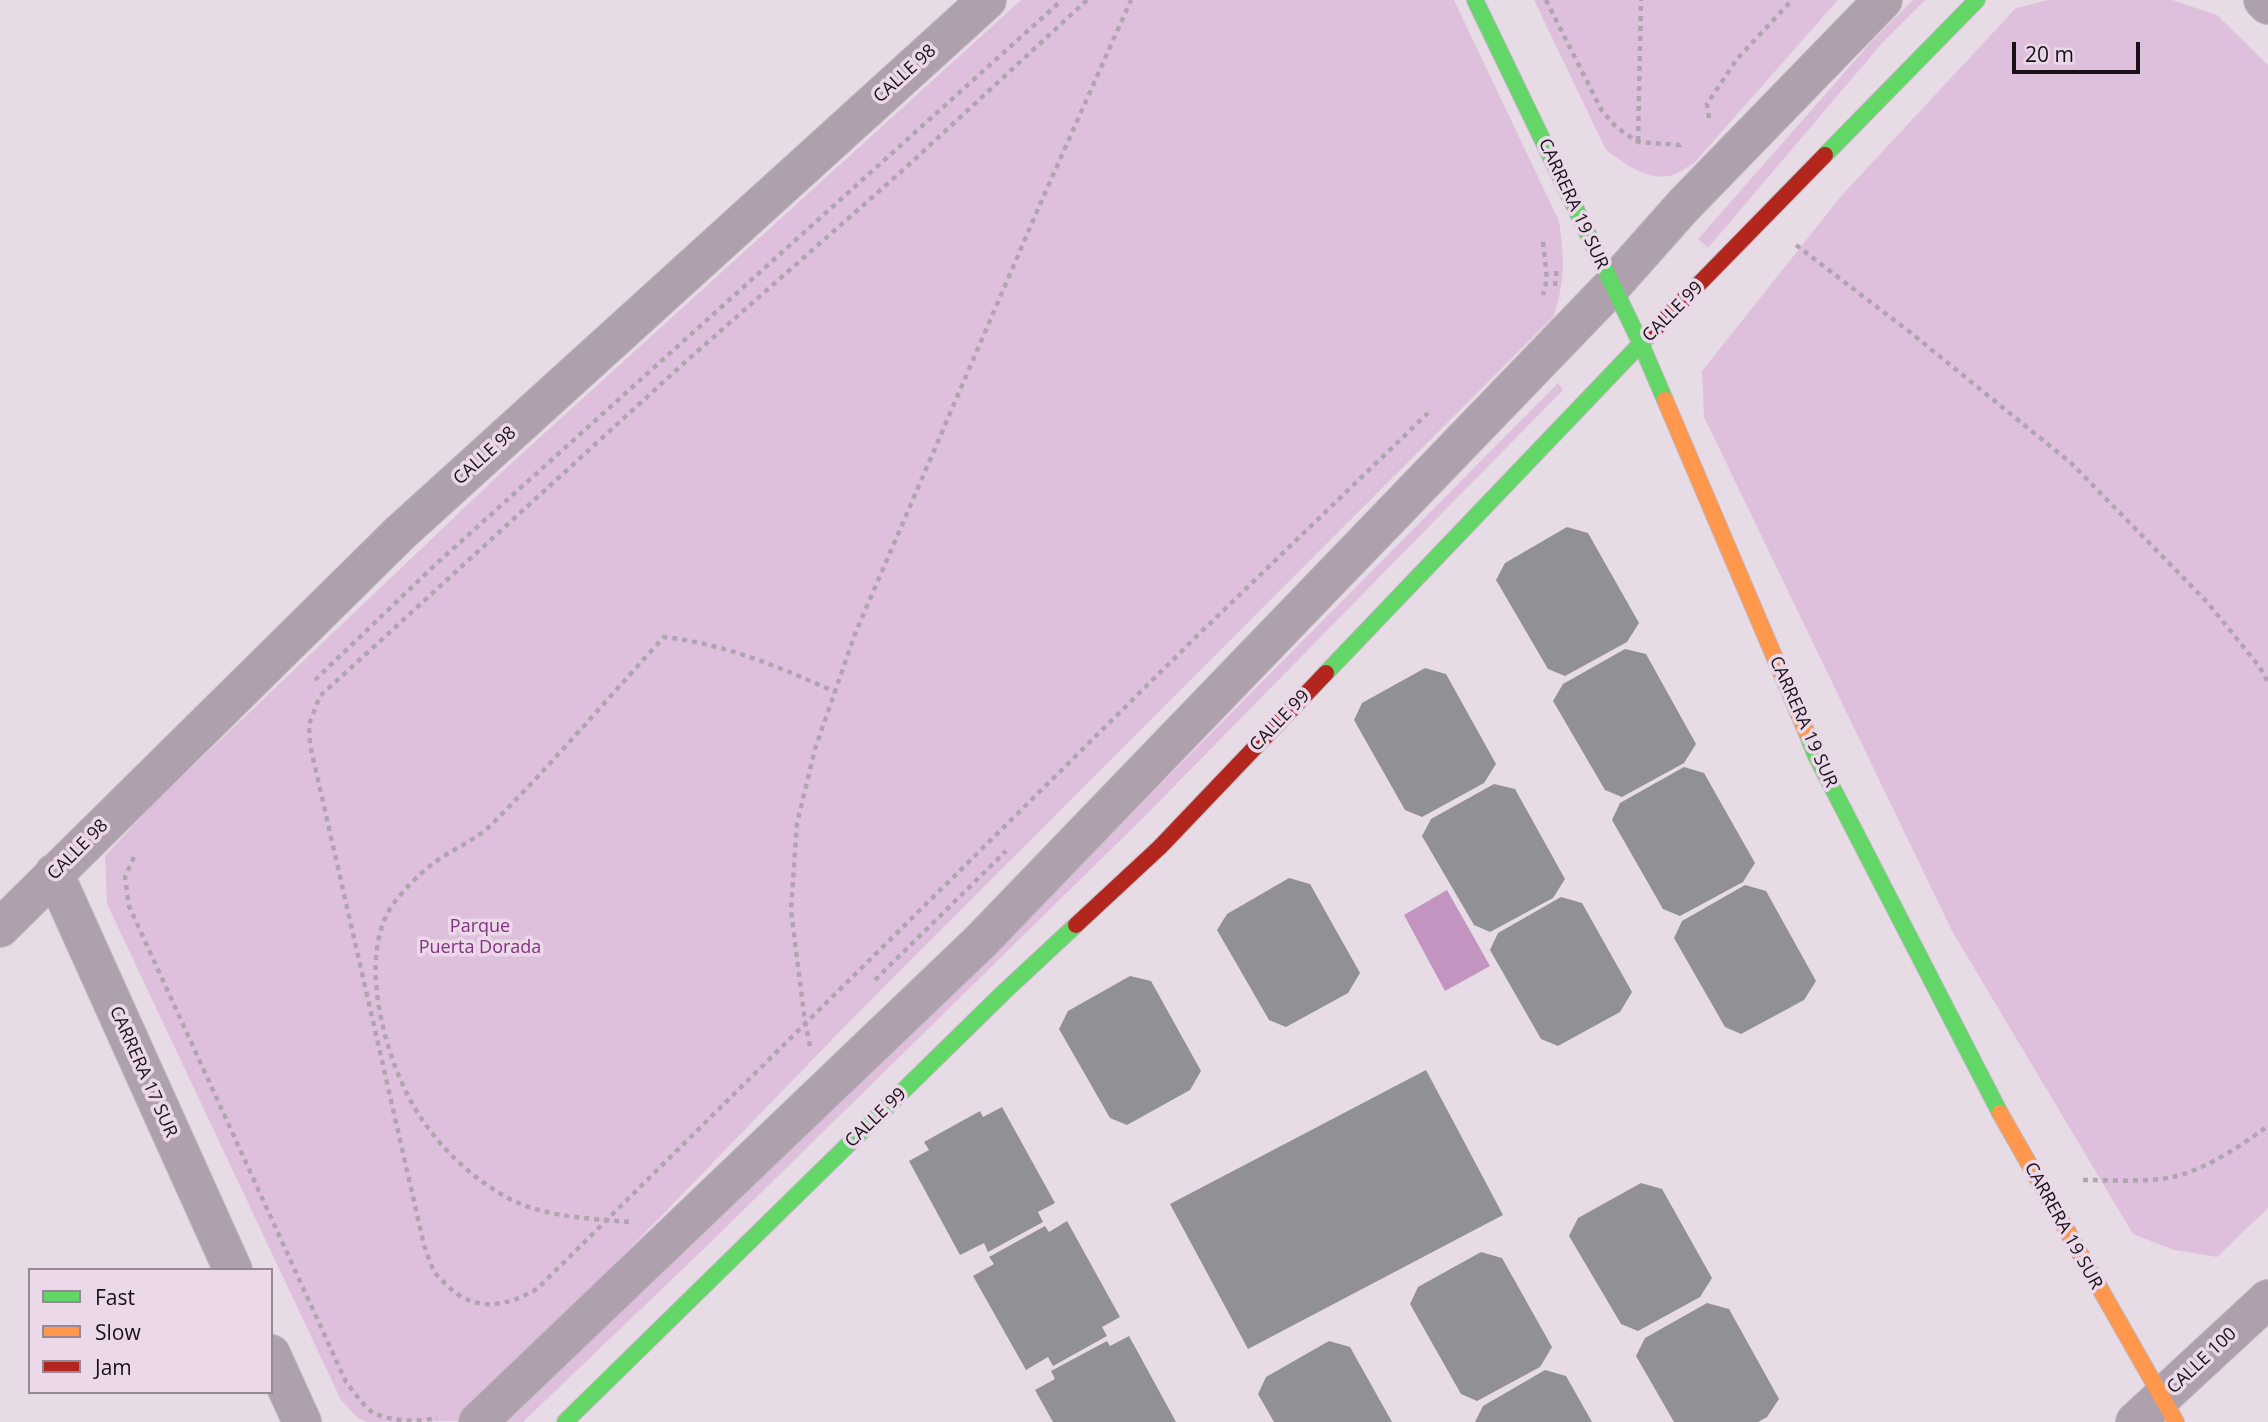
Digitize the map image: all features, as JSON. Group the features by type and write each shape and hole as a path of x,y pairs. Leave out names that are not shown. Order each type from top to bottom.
{"street":[{"name":"CALLE 98","path":"0,928 400,533 987,0"},
{"name":"CARRERA 19 SUR","path":"1475,0 1642,344 1816,756 2157,1414"},
{"path":"461,1419 820,1095 981,941 1612,286 1684,205 1883,0"},
{"name":"CALLE 99","path":"565,1422 1004,992 1160,847 1642,344 1977,0"},
{"path":"2263,0 2268,5"},
{"name":"CARRERA 17 SUR","path":"54,873 232,1268"},
{"name":"CALLE 100","path":"2157,1414 2268,1299"},
{"path":"273,1358 302,1422"}],"path":[{"path":"307,687 436,564 1062,0"},
{"path":"1087,0 902,171 499,530 320,696 309,724 310,745 424,1245 435,1273 458,1295 479,1303 503,1304 537,1289 1199,634 1437,404"},
{"path":"820,1095 805,1022 791,910 797,823 815,749 855,634 1130,0"},
{"path":"1546,0 1602,111 1616,127 1637,142 1679,145 1690,140"},
{"path":"1637,142 1641,0"},
{"path":"1711,129 1707,104 1737,60 1792,0"},
{"path":"1764,220 1911,333 2071,463 2207,602 2259,666 2268,682"},
{"path":"1541,234 1547,279 1541,305"},
{"path":"1555,289 1557,258"},
{"path":"628,1232 637,1222 565,1216 527,1206 503,1196 467,1171 422,1119 407,1095 391,1053 378,1003 375,964 381,928 394,904 430,866 490,826 664,637 693,640 746,655 835,692"},
{"path":"868,987 1015,842"},
{"path":"136,853 125,877 129,905 346,1382 373,1412 394,1421 461,1419"},
{"path":"800,1055 819,1036"},
{"path":"2037,1180 2162,1179 2191,1172 2242,1144 2268,1126"}],"green space":[{"name":"Parque Puerta Dorada","path":"1021,0 1454,0 1559,221 1563,269 1554,316 851,1020 463,1421 367,1422 358,1418 341,1400 107,904 105,856 153,804 505,469"},
{"path":"1534,0 1838,0 1694,163 1675,174 1660,177 1635,169 1606,150"},
{"path":"1913,0 1925,0 1883,42 1708,248 1698,239 1873,40"},
{"path":"2048,0 2172,0 2217,15 2268,65 2268,1208 2217,1257 2174,1250 2133,1234 1952,931 1704,417 1702,371 1842,195 2016,8"},
{"path":"1558,383 1563,390 1145,816 712,1241 523,1422 503,1422 1138,807"}],"shaded area":[{"path":"1447,890 1490,966 1445,991 1404,915"}],"building":[{"path":"1567,527 1588,533 1639,623 1627,642 1565,676 1548,669 1496,580 1505,563"},
{"path":"1625,649 1646,654 1696,744 1684,763 1622,797 1605,790 1553,701 1563,684"},
{"path":"1425,668 1446,674 1496,764 1484,783 1422,817 1405,810 1354,720 1362,703"},
{"path":"1684,767 1704,773 1755,863 1743,882 1680,916 1663,909 1612,820 1620,803"},
{"path":"1494,784 1515,789 1565,879 1553,898 1490,932 1474,925 1422,836 1431,819"},
{"path":"1289,878 1310,884 1360,973 1348,993 1286,1027 1269,1020 1217,930 1227,914"},
{"path":"1745,885 1766,891 1816,981 1804,1000 1741,1034 1725,1027 1674,938 1682,921"},
{"path":"1561,897 1582,903 1632,992 1620,1012 1558,1046 1541,1039 1490,950 1498,933"},
{"path":"1130,976 1151,981 1201,1071 1190,1090 1127,1125 1110,1118 1059,1029 1068,1011"},
{"path":"1426,1070 1503,1215 1248,1349 1170,1204"},
{"path":"1002,1107 1055,1203 1038,1212 1043,1222 988,1252 984,1243 960,1255 909,1161 929,1150 924,1142 980,1111 983,1117"},
{"path":"1641,1183 1662,1189 1712,1278 1700,1297 1638,1331 1621,1324 1569,1236 1578,1218"},
{"path":"1067,1221 1120,1317 1102,1327 1107,1336 1053,1366 1048,1357 1026,1370 973,1276 994,1264 989,1257 1045,1226 1049,1232"},
{"path":"1481,1252 1502,1258 1552,1347 1540,1367 1477,1401 1461,1394 1410,1304 1418,1287"},
{"path":"1707,1303 1729,1309 1779,1399 1767,1417 1758,1422 1674,1422 1636,1356 1645,1338"},
{"path":"1129,1336 1176,1422 1053,1422 1035,1390 1055,1379 1051,1371 1107,1341 1110,1346"},
{"path":"1329,1341 1350,1347 1392,1422 1274,1422 1258,1394 1266,1377"},
{"path":"1545,1370 1566,1376 1592,1422 1475,1422 1483,1406"}],"traffic: fast":[{"path":"1475,0 1641,344 1665,400"},
{"path":"1825,155 1977,0"},
{"path":"1326,673 1651,333"},
{"path":"1806,731 1816,756 2000,1113"},
{"path":"565,1422 1004,992 1076,925"}],"traffic: slow":[{"path":"1665,400 1806,731"},
{"path":"2000,1113 2176,1422"}],"traffic: jam":[{"path":"1651,333 1825,155"},
{"path":"1076,925 1160,847 1326,673"}]}
